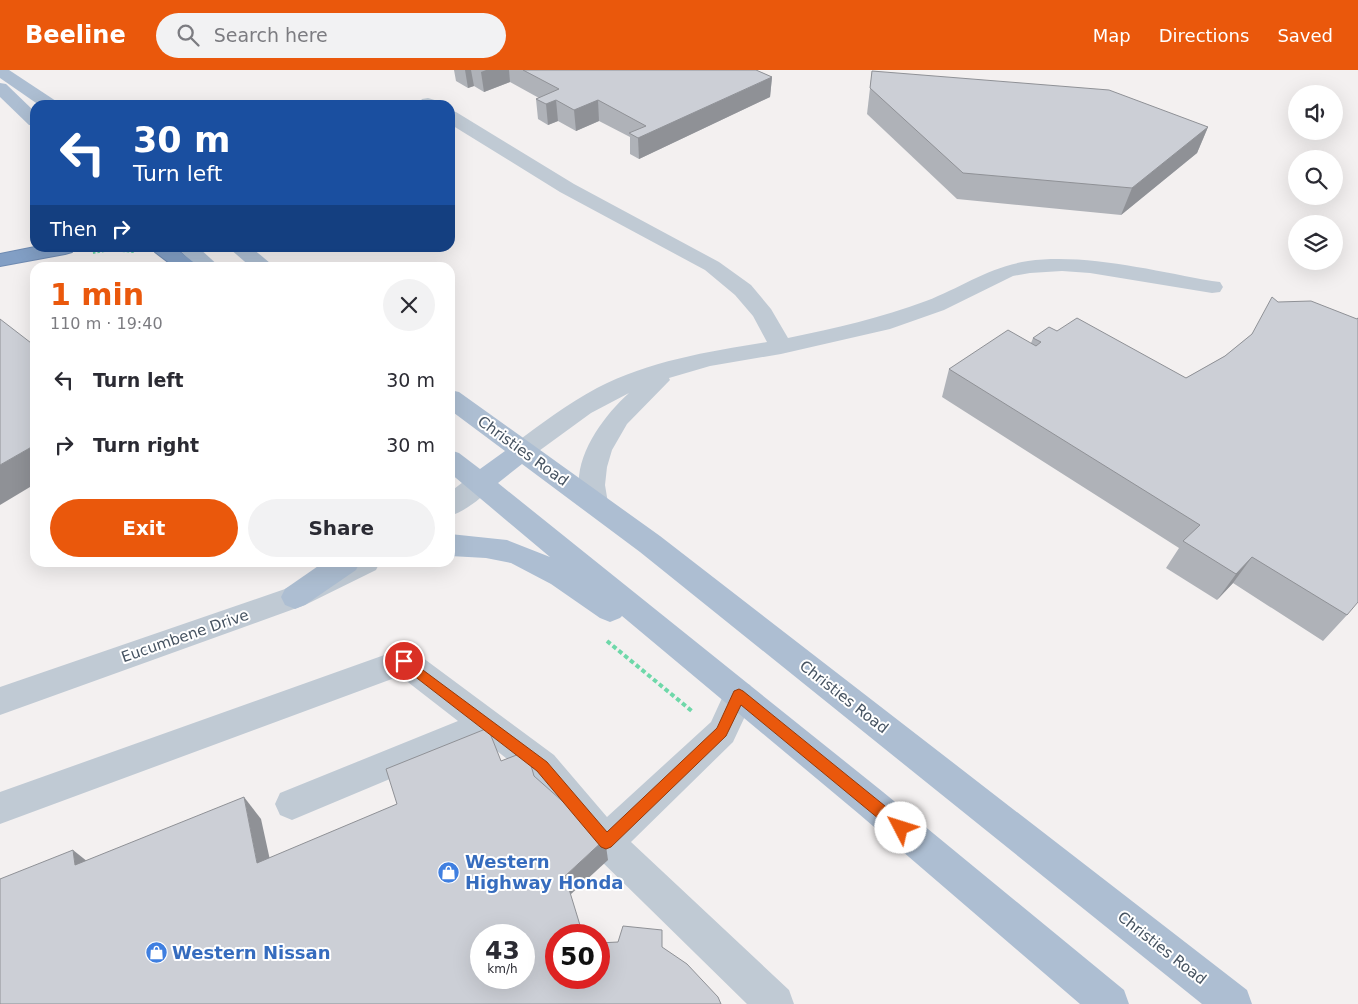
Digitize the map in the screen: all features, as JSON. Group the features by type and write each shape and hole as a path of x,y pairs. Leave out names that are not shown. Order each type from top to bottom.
{"highway":[{"path":"0,254 30,245"},
{"path":"0,260 43,252"},
{"path":"168,252 182,262"}],"main road":[{"path":"0,71 41,100"},
{"path":"0,88 30,116"},
{"path":"192,252 204,262"},
{"path":"244,252 258,262"},
{"name":"Christies Road","path":"455,402 650,544 1233,1004"},
{"path":"480,482 523,450"},
{"path":"455,463 739,695 1110,1004"},
{"path":"455,546 507,551 547,569 739,695"},
{"path":"295,597 339,567"}],"street":[{"path":"455,119 567,188 712,266 743,290 763,314 781,347"},
{"path":"523,450 607,393 640,378 709,359 781,347 882,324 936,305 1007,271 1062,265 1090,267 1212,287"},
{"path":"595,503 591,488 591,477 601,447 614,423 632,401 668,371"},
{"path":"455,502 480,482"},
{"name":"Eucumbene Drive","path":"0,701 295,597 356,567"},
{"path":"0,808 404,661 542,766 606,842 775,1004"},
{"path":"606,842 722,732 739,695"},
{"path":"292,804 487,724"}],"path":[{"path":"600,635 686,707 722,732"}],"building":[{"path":"523,70 756,70 772,77 638,138 629,133 646,126 598,100 574,110 556,100 546,104 536,99 559,89"},
{"path":"872,71 1109,90 1208,127 1132,188 963,173 870,88"},
{"path":"1272,297 1278,302 1311,301 1358,318 1358,602 1347,615 1252,557 1236,574 1183,541 1200,525 949,369 1008,330 1036,346 1041,342 1033,338 1049,327 1057,331 1077,318 1186,378 1225,356 1252,334"},
{"path":"0,319 30,342 30,448 0,465"},
{"path":"488,728 501,761 527,751 534,776 605,839 565,876 580,924 545,924 545,989 610,989 610,942 618,942 623,926 662,930 662,947 687,964 718,997 721,1004 0,1004 0,879 73,850 75,865 244,797 257,863 397,804 386,769"}],"place":[{"name":"Western Highway Honda","path":"449,872"},
{"name":"Western Nissan","path":"156,953"}],"route":[{"path":"404,661 542,766 606,842 722,732 739,695 901,828"}]}
